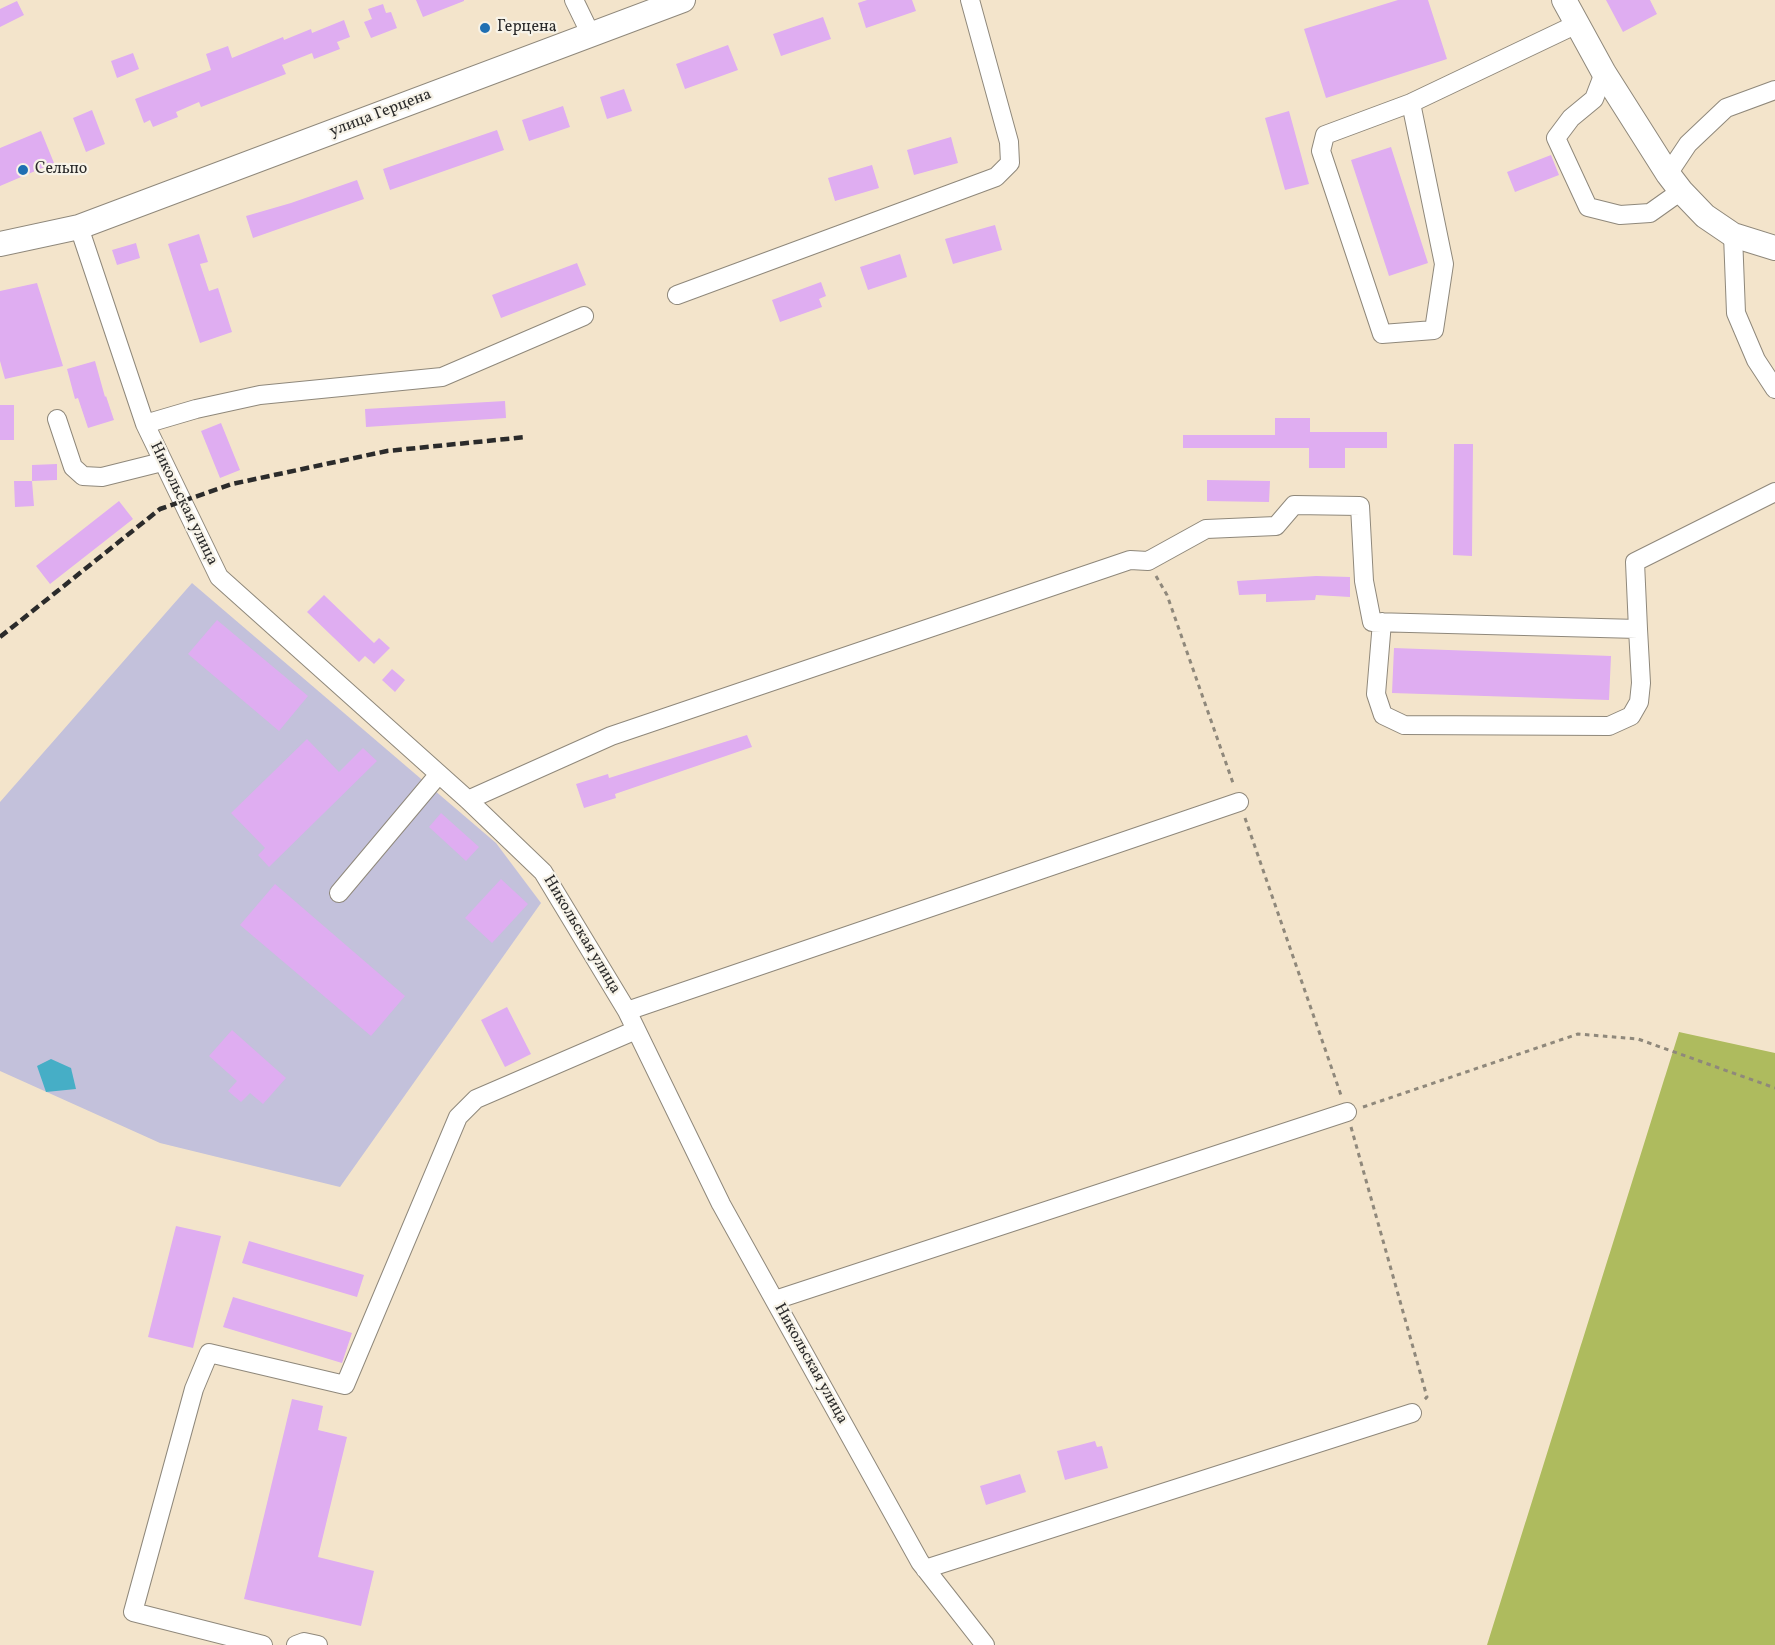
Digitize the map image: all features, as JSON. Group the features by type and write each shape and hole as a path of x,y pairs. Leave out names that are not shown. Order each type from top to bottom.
{"main road":[{"name":"улица Герцена","path":"0,244 79,227 683,0"},
{"path":"1564,0 1604,74 1674,183 1705,216 1733,235 1775,248"}],"street":[{"path":"574,0 591,35"},
{"path":"677,295 996,177 1010,162 1009,142 970,0"},
{"path":"1411,103 1444,264 1434,330 1382,334 1322,151 1324,135 1411,103 1577,24"},
{"path":"1604,74 1594,99 1571,118 1556,138 1588,207 1620,215 1650,213 1674,183 1688,144 1726,108 1775,90"},
{"name":"Никольская улица","path":"79,227 145,424 219,577 468,800 543,872 627,1011 722,1204 925,1569 985,1645"},
{"path":"1733,235 1736,313 1756,360 1775,389"},
{"path":"145,424 196,409 260,395 442,377 584,316"},
{"path":"57,419 73,467 83,476 102,477 162,462"},
{"path":"1382,622 1376,694 1383,715 1404,725 1609,726 1630,716 1639,702 1641,683 1635,562 1775,492"},
{"path":"468,800 611,736 1139,561 1206,529 1276,526 1294,505 1360,506 1364,581 1372,622 1638,629"},
{"path":"339,892 439,774"},
{"path":"627,1011 1239,802"},
{"path":"263,1645 133,1612 194,1389 209,1353 345,1385 458,1117 476,1099 636,1030"},
{"path":"775,1300 1347,1112"},
{"path":"925,1569 1412,1413"},
{"path":"296,1645 304,1642 318,1645"}],"path":[{"path":"1139,561 1167,595 1347,1112 1427,1397 1412,1413"},
{"path":"1347,1112 1578,1034 1638,1039 1775,1088"}],"shaded area":[{"path":"192,583 496,843 541,903 340,1187 160,1143 0,1071 0,802"}],"green space":[{"path":"1679,1032 1775,1053 1775,1645 1487,1645"}],"water":[{"path":"51,1059 71,1068 76,1089 46,1092 37,1066"}],"building":[{"path":"416,0 464,0 464,1 423,17"},
{"path":"867,0 912,0 916,11 866,28 858,3"},
{"path":"1398,0 1428,0 1447,59 1326,98 1304,29"},
{"path":"1606,0 1650,0 1657,14 1623,32"},
{"path":"17,1 24,15 0,27 0,9"},
{"path":"383,4 386,13 391,12 397,28 371,38 364,22 372,19 368,9"},
{"path":"823,17 831,39 781,56 773,34"},
{"path":"344,20 350,37 337,42 340,49 314,59 312,53 282,65 286,74 201,107 199,102 176,112 178,117 153,127 150,120 144,123 135,99 211,70 206,54 228,46 232,58 283,37 284,40 311,29 312,33"},
{"path":"728,45 738,70 685,89 676,64"},
{"path":"133,53 139,69 117,78 111,61"},
{"path":"624,89 632,111 607,119 600,97"},
{"path":"563,106 570,127 529,141 522,120"},
{"path":"92,110 105,144 86,152 73,118"},
{"path":"1289,111 1309,184 1285,190 1265,118"},
{"path":"497,130 504,150 390,190 383,169"},
{"path":"41,131 54,163 0,186 0,148"},
{"path":"951,137 958,163 914,175 907,150"},
{"path":"1391,147 1428,263 1389,276 1351,160"},
{"path":"1551,155 1559,175 1515,192 1507,172"},
{"path":"872,165 879,188 835,201 828,178"},
{"path":"357,180 364,199 253,238 246,216"},
{"path":"995,225 1002,250 953,264 945,239"},
{"path":"199,234 208,262 200,264 209,291 218,288 232,332 200,343 168,244"},
{"path":"136,243 140,258 117,265 112,250"},
{"path":"900,254 907,277 868,290 860,267"},
{"path":"577,263 586,285 501,318 492,295"},
{"path":"821,282 826,296 819,299 822,307 780,322 772,300"},
{"path":"37,283 63,366 5,379 0,361 0,291"},
{"path":"95,361 114,420 88,428 78,398 75,399 67,369"},
{"path":"505,401 506,418 366,427 365,409"},
{"path":"0,405 14,405 14,440 0,440"},
{"path":"1275,418 1310,418 1310,432 1387,432 1387,448 1345,448 1345,468 1309,468 1309,448 1183,448 1183,435 1275,435"},
{"path":"221,423 240,470 220,478 201,431"},
{"path":"1454,444 1473,444 1472,556 1453,555"},
{"path":"57,464 57,480 32,481 32,465"},
{"path":"1207,480 1270,481 1269,502 1207,501"},
{"path":"14,481 32,481 34,506 15,507"},
{"path":"119,501 133,519 50,584 36,566"},
{"path":"1316,576 1350,577 1350,597 1316,595 1315,600 1266,602 1266,594 1239,595 1237,581"},
{"path":"324,595 374,643 379,638 390,648 374,664 365,656 359,662 307,612"},
{"path":"217,620 308,696 279,731 188,654"},
{"path":"1394,648 1611,656 1609,700 1392,693"},
{"path":"392,669 405,680 395,692 382,680"},
{"path":"747,735 752,747 615,794 616,798 584,808 576,784 608,774 609,778"},
{"path":"307,739 339,772 363,748 377,761 269,867 258,855 265,848 231,813"},
{"path":"441,813 479,847 466,861 429,827"},
{"path":"501,879 528,904 492,943 465,918"},
{"path":"275,884 405,996 371,1036 240,925"},
{"path":"507,1007 531,1054 505,1067 481,1020"},
{"path":"232,1030 286,1078 263,1104 250,1093 241,1102 228,1091 237,1081 209,1056"},
{"path":"176,1226 221,1236 193,1348 148,1337"},
{"path":"249,1241 364,1275 357,1297 242,1263"},
{"path":"233,1297 352,1333 342,1363 223,1327"},
{"path":"292,1399 323,1406 318,1430 347,1437 318,1557 374,1571 361,1626 244,1599"},
{"path":"1095,1441 1097,1447 1102,1446 1108,1468 1065,1480 1057,1451"},
{"path":"1020,1474 1026,1492 986,1505 980,1486"}],"railway":[{"path":"0,637 160,509 232,484 387,451 526,437"}],"place":[{"name":"Герцена","path":"485,28"},
{"name":"Сельпо","path":"23,170"}]}
